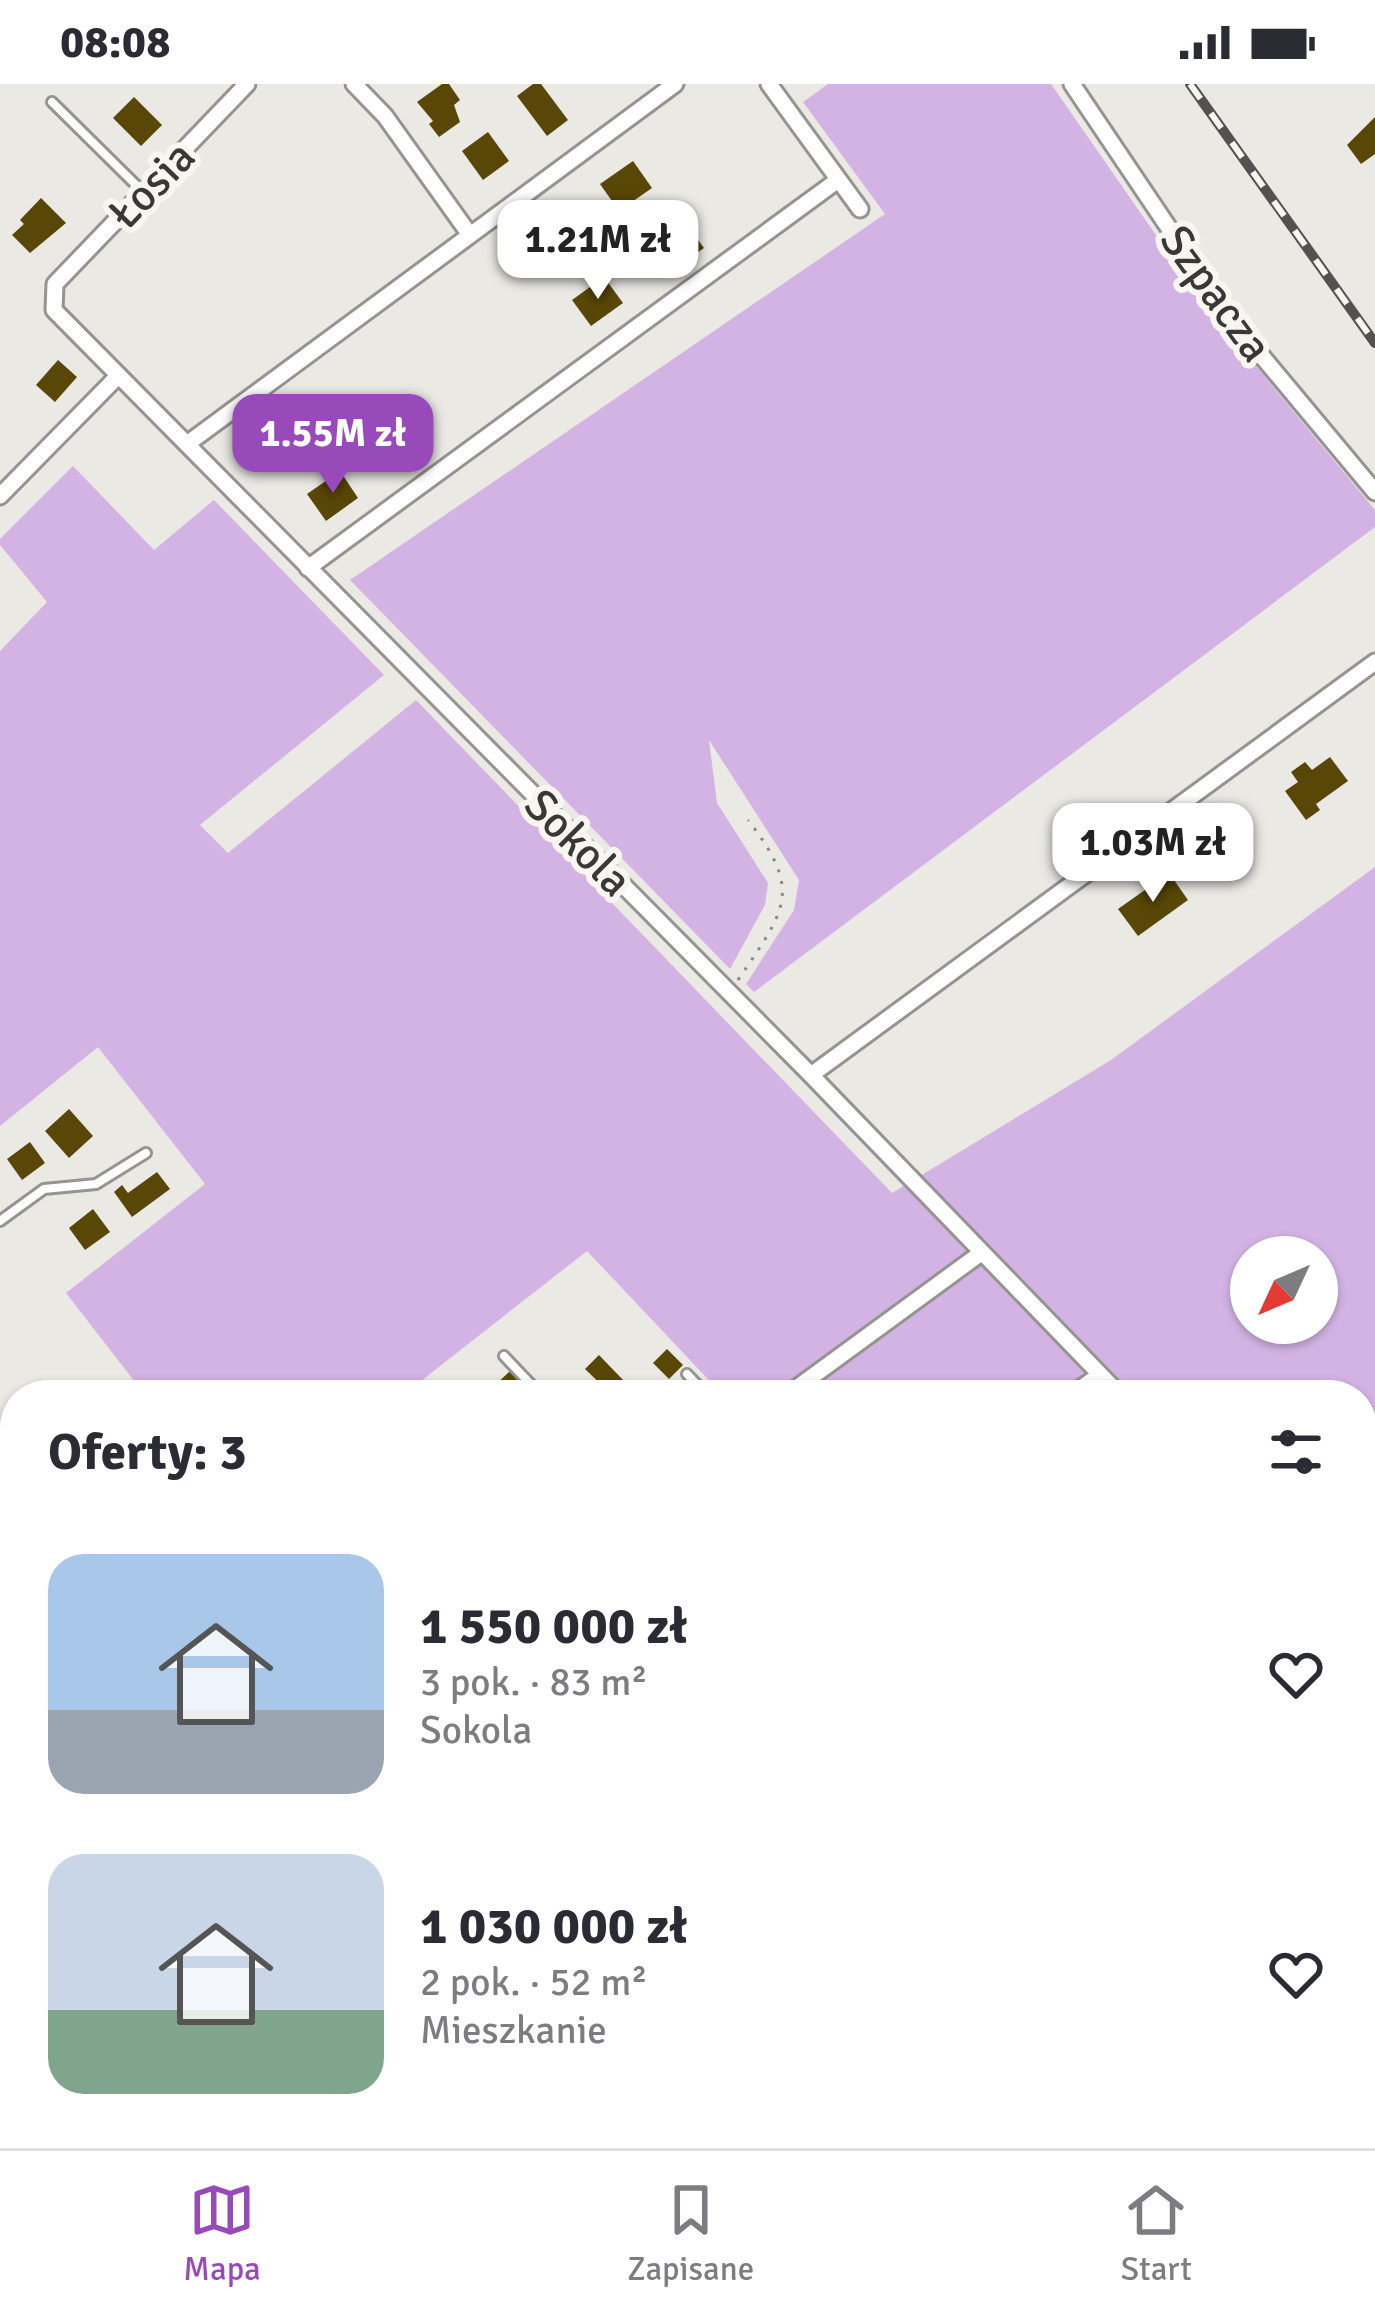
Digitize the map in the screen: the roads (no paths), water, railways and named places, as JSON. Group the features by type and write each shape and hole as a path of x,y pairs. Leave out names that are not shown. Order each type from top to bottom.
{"street":[{"name":"Łosia","path":"55,284 247,84"},
{"path":"355,84 385,116 470,236"},
{"path":"187,445 674,84"},
{"path":"769,84 860,209"},
{"name":"Szpacza","path":"1072,84 1226,313 1375,492"},
{"path":"308,568 838,180"},
{"name":"Sokola","path":"55,284 54,310 811,1075 1105,1380"},
{"path":"0,496 118,376"},
{"path":"811,1075 1375,662"},
{"path":"807,1380 981,1253"},
{"path":"1093,1380 1100,1375"}],"lane":[{"path":"52,102 143,192"},
{"path":"0,1221 44,1190 96,1184 146,1153"},
{"path":"504,1356 527,1380"},
{"path":"687,1374 693,1380"}],"railway":[{"path":"1190,84 1375,343"}]}
